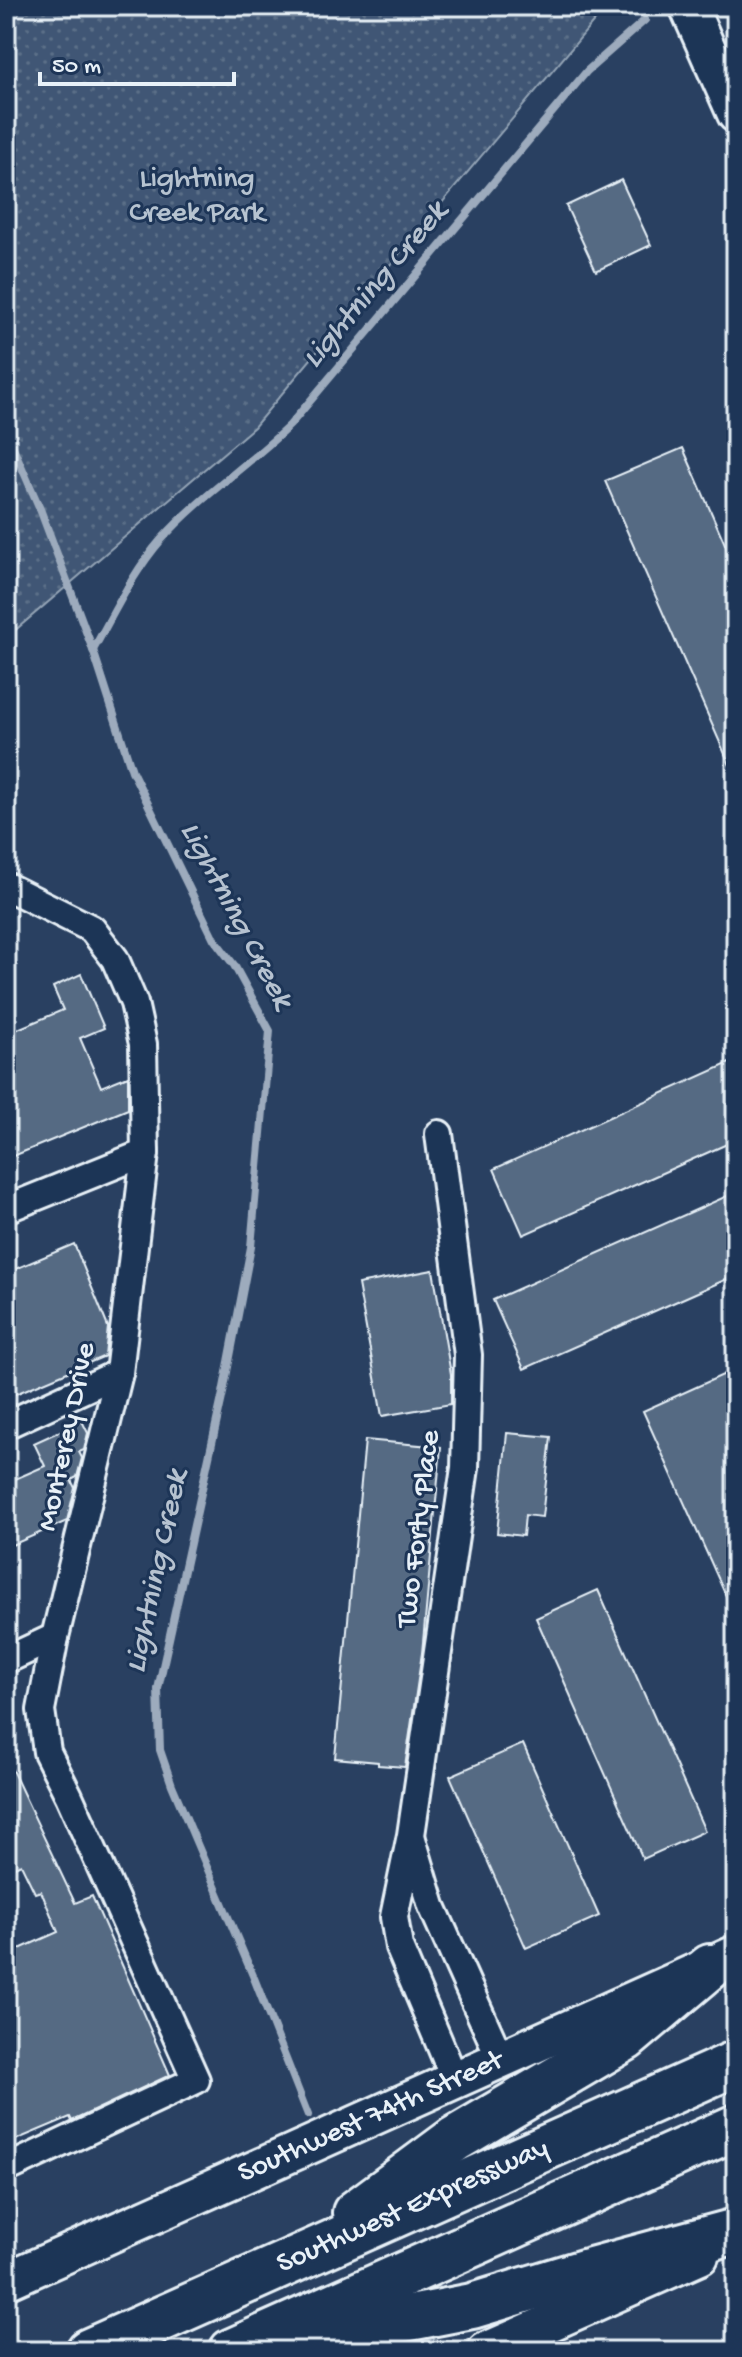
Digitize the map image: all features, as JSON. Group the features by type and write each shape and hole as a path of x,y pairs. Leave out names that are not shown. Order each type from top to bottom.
{"highway":[{"path":"288,2262 455,2139 626,2038 723,1960"},
{"name":"Southwest Expressway","path":"89,2351 736,2063"},
{"name":"Southwest Expressway","path":"234,2351 736,2127"},
{"path":"234,2351 472,2306 736,2231"}],"main road":[{"path":"688,6 736,114"},
{"name":"Southwest 74th Street","path":"6,2281 723,1960"},
{"path":"486,2351 736,2240"}],"street":[{"name":"Monterey Drive","path":"6,886 92,929 115,959 134,1003 143,1044 145,1153 119,1373 55,1637 41,1710 47,1752 76,1810 196,2080 6,2169"},
{"name":"Two Forty Place","path":"439,1134 468,1355 465,1468 411,1835 394,1917 399,1947 455,2080"},
{"path":"6,1209 145,1153"},
{"path":"6,1425 119,1373"},
{"path":"6,1660 55,1637"},
{"name":"Two Forty Place","path":"411,1835 432,1906 501,2060"}],"green space":[{"name":"Lightning Creek Park","path":"6,6 607,6 254,427 6,638"}],"building":[{"path":"621,180 651,245 596,271 566,206"},
{"path":"683,448 736,569 736,779 605,481"},
{"path":"81,974 104,1028 80,1038 101,1087 128,1076 128,1109 6,1159 6,1034 63,1010 53,987"},
{"path":"736,1060 736,1140 523,1235 494,1169"},
{"path":"736,1192 736,1275 524,1369 493,1300"},
{"path":"74,1244 108,1327 105,1356 6,1398 6,1273"},
{"path":"433,1270 451,1374 451,1404 382,1416 358,1284"},
{"path":"736,1369 736,1618 643,1411"},
{"path":"82,1421 88,1433 84,1450 79,1452 82,1458 77,1477 71,1480 75,1488 67,1521 12,1545 6,1532 6,1483 45,1466 34,1443"},
{"path":"507,1433 551,1437 542,1517 525,1515 523,1536 497,1533"},
{"path":"365,1440 441,1447 422,1653 405,1767 335,1758"},
{"path":"598,1590 705,1831 643,1859 536,1618"},
{"path":"523,1744 599,1916 526,1948 450,1776"},
{"path":"6,1757 75,1903 92,1896 170,2075 72,2121 70,2117 6,2144 6,1955 58,1932 41,1891 35,1893 21,1864 6,1871"}],"waterway":[{"name":"Lightning Creek","path":"93,650 133,579 161,540 191,510 290,425 587,71 645,20"},
{"name":"Lightning Creek","path":"6,431 40,509 93,650 132,771 214,939 234,965 270,1031 251,1247 223,1393 158,1689 160,1750 308,2115"}]}
